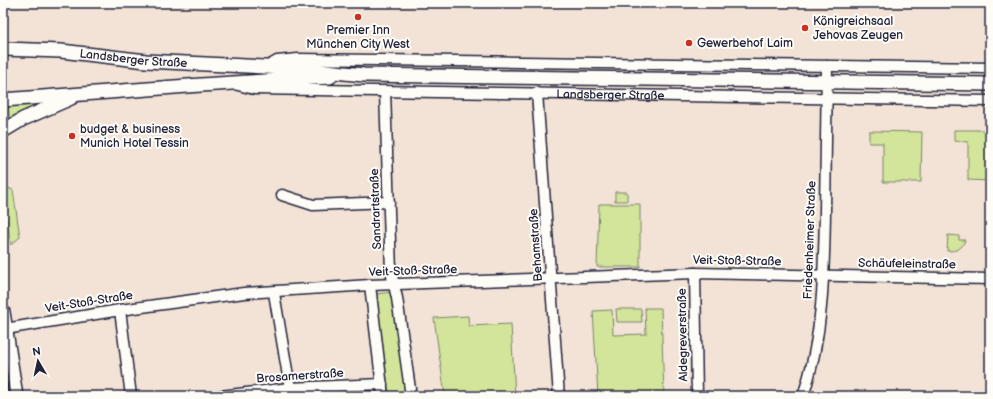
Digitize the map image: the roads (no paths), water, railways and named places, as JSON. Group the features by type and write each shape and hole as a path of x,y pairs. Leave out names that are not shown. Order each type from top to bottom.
{"main road":[{"name":"Landsberger Straße","path":"3,49 61,50 146,61 306,69 384,75 990,84"},
{"name":"Landsberger Straße","path":"3,100 233,83 302,80 364,74"},
{"path":"3,131 22,119 80,94"},
{"path":"3,312 16,396"}],"street":[{"name":"Landsberger Straße","path":"265,68 276,61 298,59 990,68"},
{"path":"384,61 384,75"},
{"path":"562,63 562,78"},
{"path":"826,82 827,66"},
{"name":"Friedenheimer Straße","path":"803,396 809,380 819,327 824,275 826,82"},
{"name":"Landsberger Straße","path":"233,83 254,89 990,101"},
{"name":"Sandrartstraße","path":"385,91 391,272 397,298 411,396"},
{"name":"Behamstraße","path":"537,93 552,279 559,396"},
{"path":"282,195 313,205 389,202"},
{"name":"Veit-Stoß-Straße","path":"5,329 120,310 237,294 274,293 370,285 695,273 824,275"},
{"name":"Aldegreverstraße","path":"695,273 697,396"},
{"name":"Schäufeleinstraße","path":"824,275 990,279"},
{"path":"370,285 383,396"},
{"path":"274,293 290,388"},
{"path":"120,310 131,396"},
{"name":"Brosamerstraße","path":"220,396 290,388 382,384"}],"tram line":[{"path":"3,343 10,396"}],"place":[{"name":"Premier Inn München City West","path":"358,17"},
{"name":"Königreichsaal Jehovas Zeugen","path":"805,28"},
{"name":"Gewerbehof Laim","path":"689,43"},
{"name":"budget & business Munich Hotel Tessin","path":"72,136"}]}
